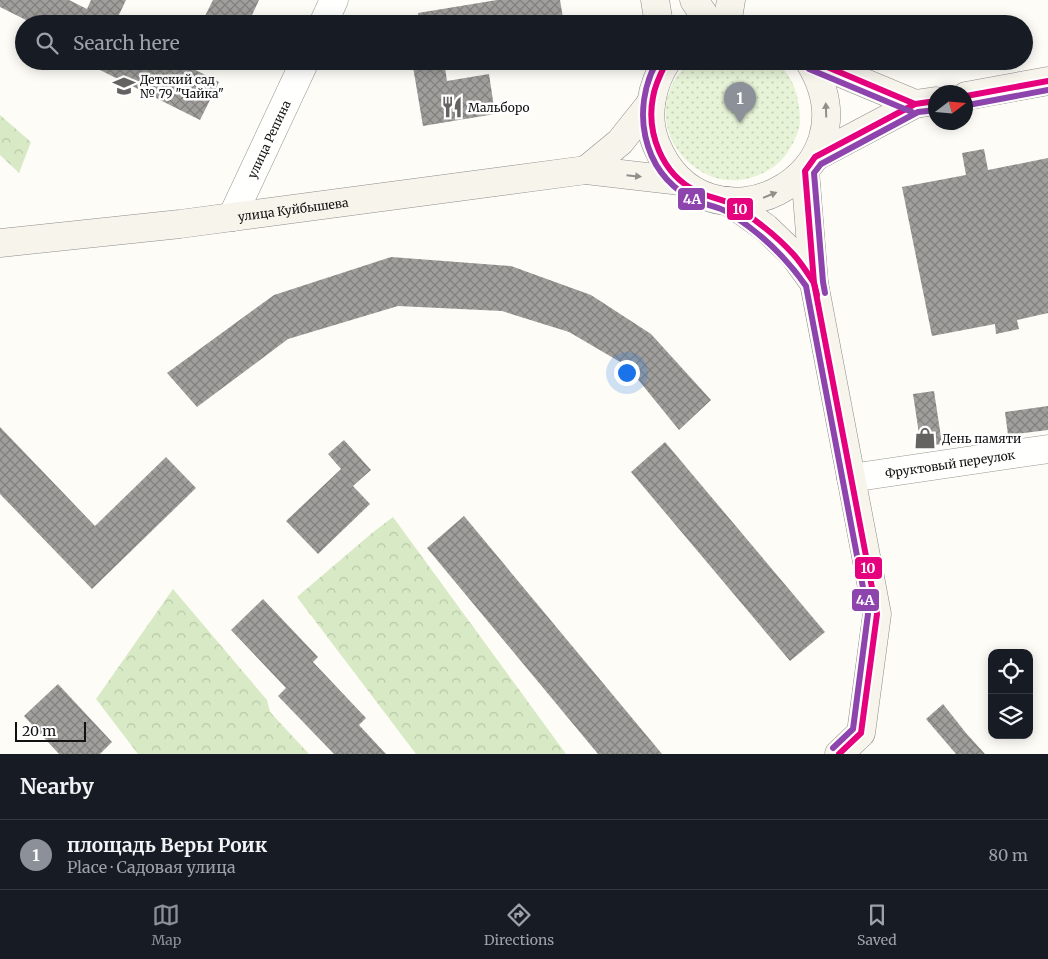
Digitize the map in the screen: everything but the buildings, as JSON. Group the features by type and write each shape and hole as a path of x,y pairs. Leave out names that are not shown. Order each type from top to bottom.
{"main road":[{"path":"655,0 658,15"},
{"path":"694,0 704,15"},
{"path":"728,15 731,0"},
{"path":"661,70 654,86 650,120 653,137 669,168 695,190 711,197 745,202 770,195 793,183 810,164 822,141 826,124 824,90 815,70"},
{"path":"836,70 925,102"},
{"path":"973,95 1048,82"},
{"path":"810,164 925,102"},
{"path":"586,170 620,142 651,103"},
{"path":"810,164 814,283 877,614 862,744 839,754"},
{"name":"улица Куйбышева","path":"0,243 232,217 586,170 681,180"},
{"path":"728,201 766,228 793,254 814,283"}],"street":[{"path":"327,15 334,0"},
{"name":"улица Репина","path":"232,217 301,70"},
{"name":"Фруктовый переулок","path":"851,478 1048,449"}],"green space":[{"path":"784,70 795,88 799,104 800,122 793,144 778,164 750,178 732,180 714,177 698,170 685,159 674,144 668,128 666,110 669,92 681,71"},
{"path":"0,115 31,142 19,173 0,155"},
{"path":"393,517 566,754 416,754 297,597"},
{"path":"173,589 267,700 270,712 309,754 138,754 96,699"}],"transit line":[{"name":"4А","path":"653,70 644,99 643,118 645,137 651,155 661,171 673,186 690,198 724,210 752,229 781,255 806,286 868,614 853,729 833,748"},
{"name":"10","path":"662,70 655,88 651,111 655,138 659,151 666,163 684,184 701,193 730,203 781,241 802,265 814,283 877,614 861,733 839,754"},
{"name":"4А","path":"811,70 912,112"},
{"name":"10","path":"834,70 915,104"},
{"name":"10","path":"973,95 1048,81"},
{"name":"4А","path":"973,104 1048,90"},
{"name":"10","path":"817,295 814,283 805,171 815,157 915,104 928,102"},
{"name":"4А","path":"825,293 814,173 821,164 918,112 928,111"}],"place":[{"name":"Детский сад № 79 \"Чайка\"","path":"124,86"},
{"name":"Мальборо","path":"452,107"},
{"name":"площадь Веры Роик","path":"740,123"},
{"name":"День памяти","path":"925,438"}]}
